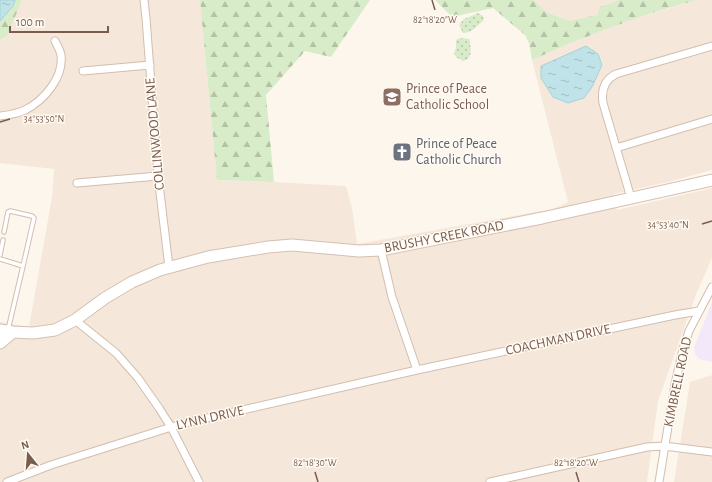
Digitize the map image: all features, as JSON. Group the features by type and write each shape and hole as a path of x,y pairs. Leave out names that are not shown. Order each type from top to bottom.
{"street":[{"name":"COLLINWOOD LANE","path":"144,0 158,176 169,267"},
{"path":"0,116 24,111 43,97 52,87 58,75 61,55 55,41"},
{"path":"631,198 601,94 607,80 616,74 712,46"},
{"path":"84,71 150,65"},
{"path":"616,148 712,119"},
{"path":"77,183 158,176"},
{"name":"BRUSHY CREEK ROAD","path":"7,331 42,332 55,330 75,320 120,289 144,276 169,267 208,257 280,246 306,245 359,251 381,250 542,218 712,180"},
{"path":"381,250 392,298 417,370"},
{"name":"KIMBRELL ROAD","path":"659,482 675,384 683,349 689,330 712,287"},
{"name":"COACHMAN DRIVE","path":"417,370 699,311"},
{"path":"75,320 126,363 148,390 171,427 199,482"},
{"path":"0,343 7,331"},
{"name":"LYNN DRIVE","path":"7,482 51,465 171,427 417,370"},
{"path":"490,482 647,447 664,446 712,452"}],"lane":[{"path":"4,232 8,212 10,211 32,216 34,218 7,331"},
{"path":"0,255 3,240"},
{"path":"0,259 23,266"}],"shaded area":[{"path":"22,0 200,0 217,180 346,186 352,208 357,244 553,209 568,202 532,60 578,40 634,19 697,0 712,0 712,170 614,194 617,210 712,188 712,258 697,292 658,401 647,482 0,482 0,322 29,327 52,197 54,169 0,163 0,40 7,36"},
{"path":"534,0 618,0 600,7 597,15 569,21 546,12"},
{"path":"712,302 712,362 699,359 695,354 694,348"},
{"path":"712,375 712,482 674,482 690,382"}],"green space":[{"path":"15,0 22,0 7,36 0,40 0,21 13,6"},
{"path":"200,0 370,0 331,57 305,51 266,95 274,182 217,180"},
{"path":"435,0 534,0 546,12 569,21 597,15 600,7 618,0 697,0 655,12 613,27 532,60 529,43 525,35 493,8 452,17"},
{"path":"478,13 483,16 484,20 477,27 463,33 459,25 464,19"},
{"path":"460,38 470,39 470,56 463,61 456,57 454,53 456,48 456,40"}],"water":[{"path":"0,0 15,0 13,6 0,21"},
{"path":"586,46 598,54 602,65 592,87 584,98 568,103 553,97 541,78 541,66"}],"place":[{"name":"Prince of Peace Catholic School","path":"392,97"},
{"name":"Prince of Peace Catholic Church","path":"402,152"}]}
